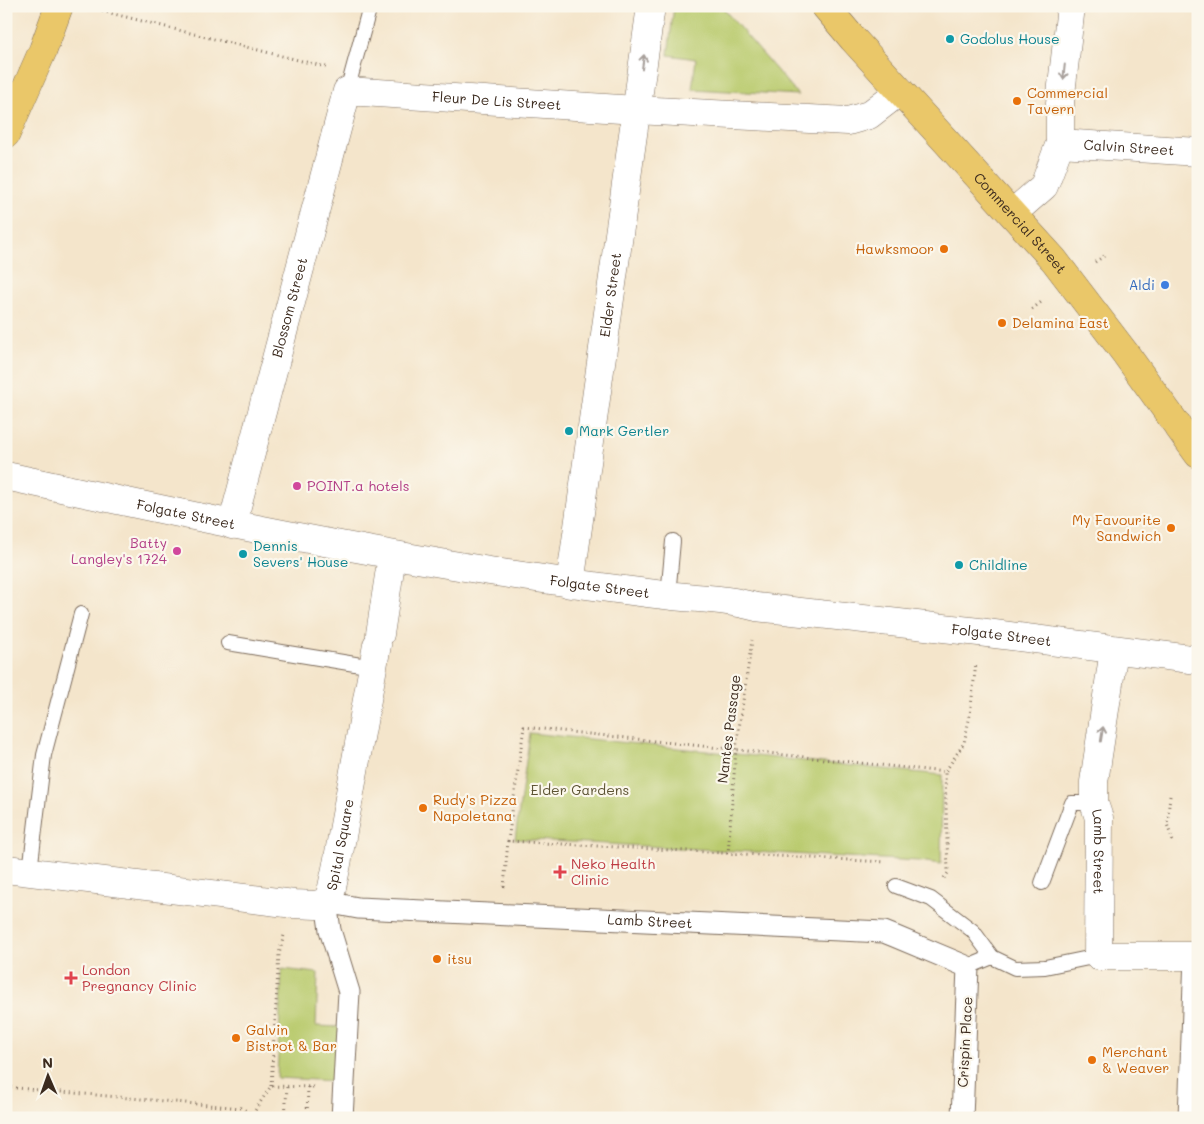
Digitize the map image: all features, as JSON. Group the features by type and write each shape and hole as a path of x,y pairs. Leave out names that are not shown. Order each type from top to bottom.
{"main road":[{"path":"6,134 43,50 58,6"},
{"name":"Commercial Street","path":"825,6 1054,260 1198,454"}],"street":[{"name":"Elder Street","path":"570,584 651,6"},
{"path":"1013,214 1044,186 1060,143 1060,103 1071,6"},
{"name":"Fleur De Lis Street","path":"347,91 636,110 848,121 869,115 900,91"},
{"name":"Blossom Street","path":"232,525 347,91"},
{"name":"Calvin Street","path":"1060,143 1198,152"},
{"name":"Folgate Street","path":"6,476 232,525 392,556 570,584 738,602 756,607 979,632 1198,660"},
{"name":"Spital Square","path":"18,870 294,904 316,905 326,902 331,892 337,864 377,649 392,556"},
{"name":"Lamb Street","path":"1098,956 1099,818 1094,792 1114,650"},
{"path":"326,902 332,938 349,992 342,1118"},
{"name":"Lamb Street","path":"326,902 358,908 884,932 968,967"},
{"path":"1098,956 1196,956 1188,1118"},
{"name":"Crispin Place","path":"962,1118 968,967"}],"lane":[{"path":"347,91 370,6"},
{"path":"668,596 674,540"},
{"path":"18,870 44,755 81,614"},
{"path":"228,643 377,649"},
{"path":"1042,883 1072,803 1094,792"},
{"path":"896,886 931,899 973,931 992,957 1015,968 1045,968 1098,956"},
{"path":"968,967 992,957"}],"path":[{"path":"102,11 331,68 347,91"},
{"path":"1032,309 1047,297"},
{"name":"Nantes Passage","path":"728,854 736,749 756,607"},
{"path":"931,899 948,873 945,772 964,743 972,690"},
{"path":"502,915 508,841 524,727 945,772"},
{"path":"1170,796 1168,824 1173,842"},
{"path":"508,841 885,861 896,886"},
{"path":"6,1087 242,1108 252,1116 271,1086 279,954 294,904"},
{"path":"271,1086 343,1088"},
{"path":"285,1118 287,1086"},
{"path":"307,1118 308,1086"}],"green space":[{"path":"674,6 721,6 798,95 692,89 696,59 668,55"},
{"name":"Elder Gardens","path":"530,733 942,775 941,864 919,861 515,839"},
{"path":"282,969 318,973 316,1026 341,1027 336,1081 277,1078"}],"place":[{"name":"Godolus House","path":"950,39"},
{"name":"Commercial Tavern","path":"1017,101"},
{"name":"Hawksmoor","path":"944,249"},
{"name":"Aldi","path":"1165,285"},
{"name":"Delamina East","path":"1002,323"},
{"name":"Mark Gertler","path":"569,431"},
{"name":"POINT.a hotels","path":"297,486"},
{"name":"My Favourite Sandwich","path":"1171,528"},
{"name":"Batty Langley's 1724","path":"177,551"},
{"name":"Dennis Severs' House","path":"243,554"},
{"name":"Childline","path":"959,565"},
{"name":"Rudy's Pizza Napoletana","path":"423,808"},
{"name":"Neko Health Clinic","path":"560,872"},
{"name":"itsu","path":"437,959"},
{"name":"London Pregnancy Clinic","path":"71,978"},
{"name":"Galvin Bistrot & Bar","path":"236,1038"},
{"name":"Merchant & Weaver","path":"1092,1060"}]}
